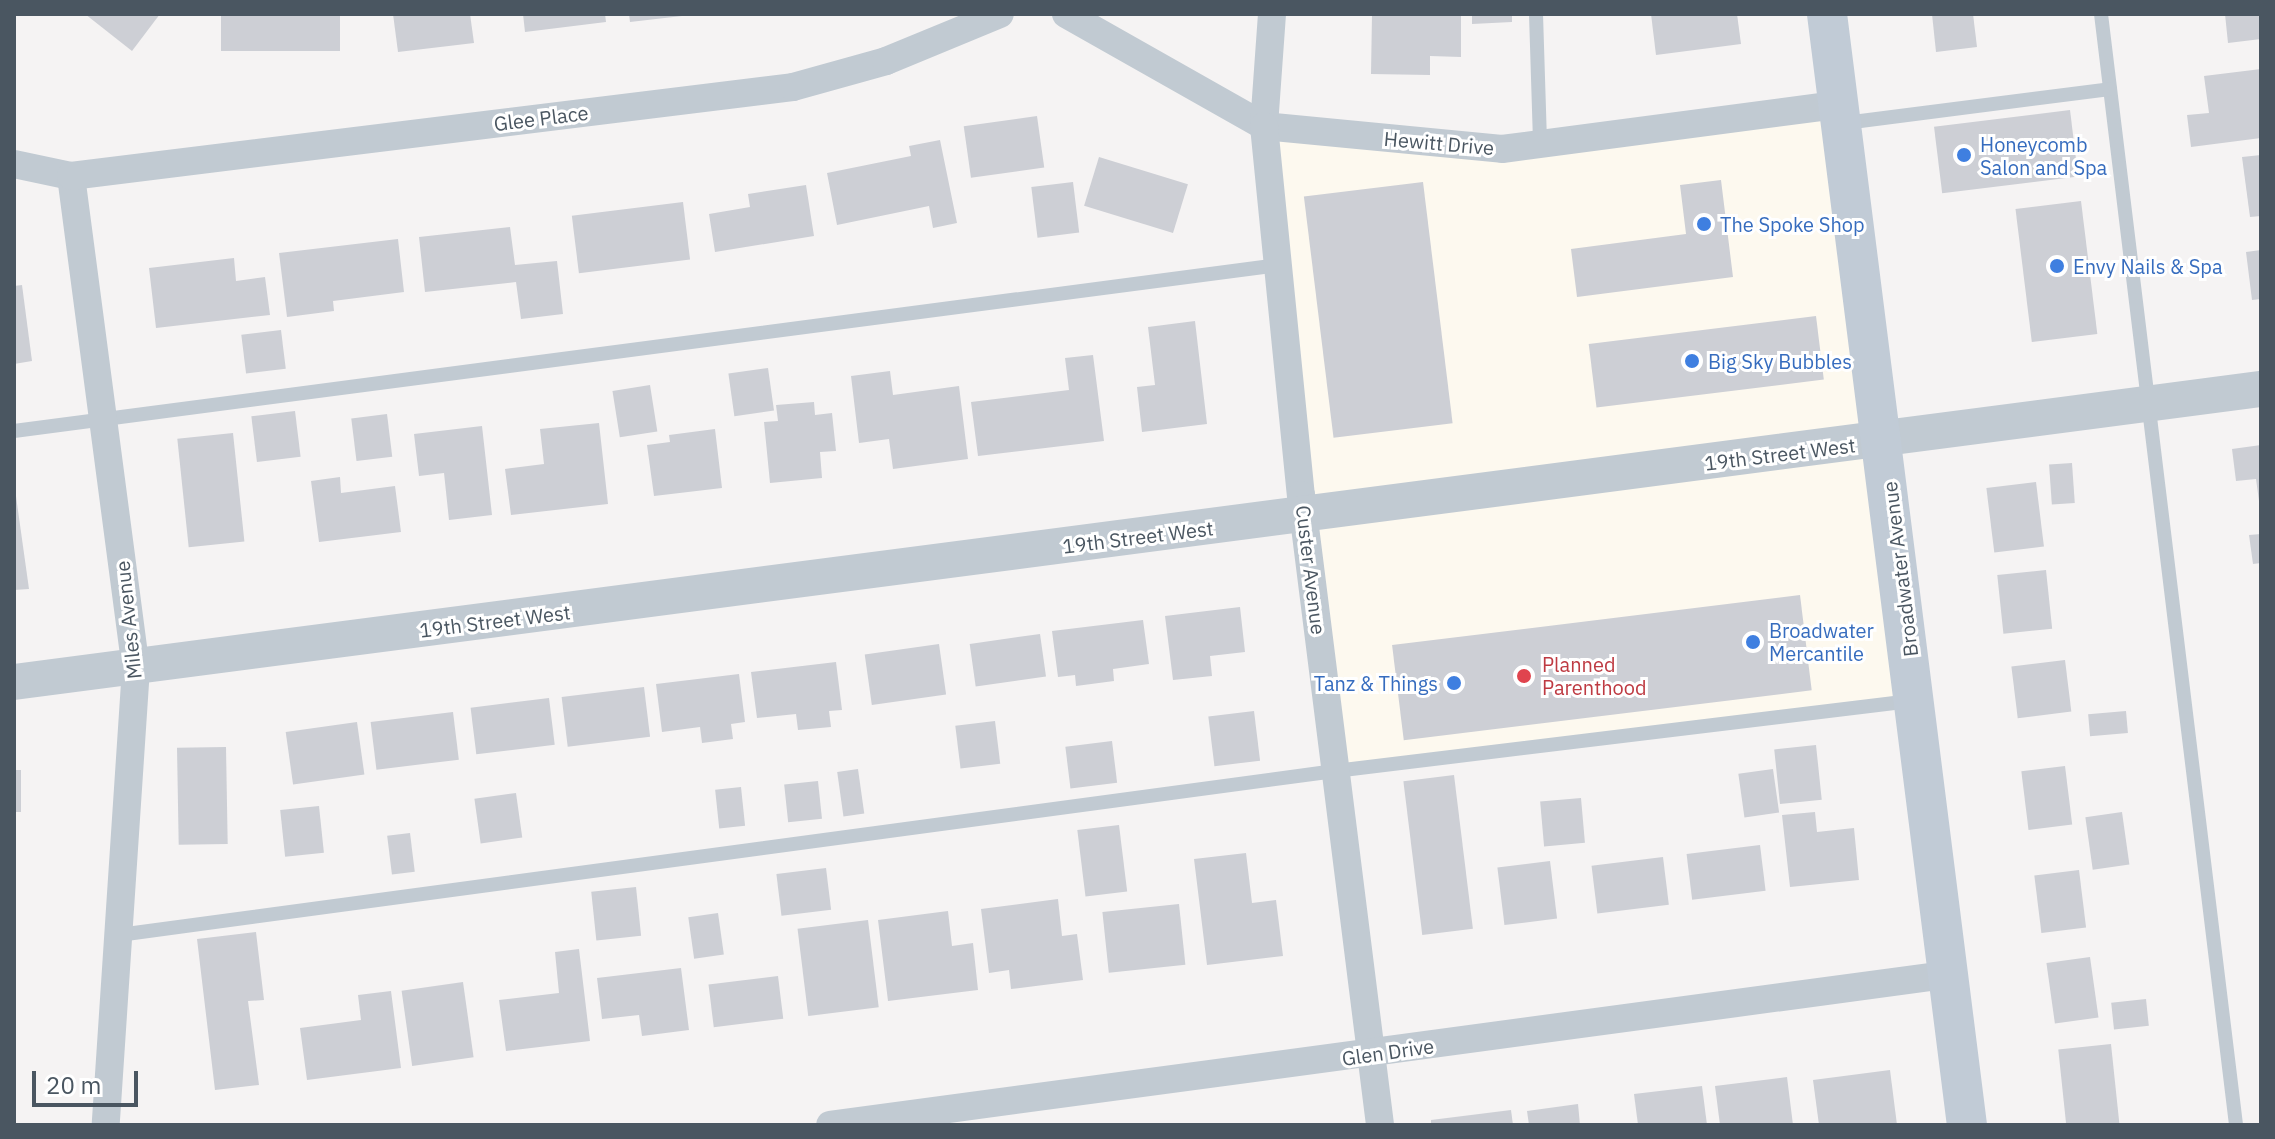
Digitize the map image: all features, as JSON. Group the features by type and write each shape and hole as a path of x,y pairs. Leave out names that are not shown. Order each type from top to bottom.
{"main road":[{"name":"Broadwater Avenue","path":"1827,14 1884,440 1946,975 1967,1125"}],"street":[{"name":"Glee Place","path":"71,176 793,87 886,61 1000,14"},
{"name":"Hewitt Drive","path":"1066,14 1264,126 1465,147 1540,143 1839,114"},
{"name":"Custer Avenue","path":"1272,14 1264,126 1304,515 1380,1125"},
{"path":"14,164 71,176"},
{"name":"Miles Avenue","path":"71,176 136,668 106,1125"},
{"name":"19th Street West","path":"14,682 2261,389"},
{"name":"Glen Drive","path":"830,1125 1946,975"}],"lane":[{"path":"1536,14 1540,143"},
{"path":"2101,14 2236,1125"},
{"path":"1839,114 2110,89"},
{"path":"14,431 1279,265"},
{"path":"119,935 1335,771 1916,700"}],"shaded area":[{"path":"1838,105 1916,700 1335,771 1264,126 1465,147"}],"building":[{"path":"85,14 160,14 132,51"},
{"path":"221,14 340,14 340,51 221,51"},
{"path":"393,14 470,14 474,43 398,52"},
{"path":"523,14 605,14 606,22 525,32"},
{"path":"629,14 682,14 682,16 630,22"},
{"path":"1372,14 1461,14 1461,57 1430,56 1430,75 1371,74"},
{"path":"1472,14 1512,14 1512,22 1472,24"},
{"path":"1651,14 1737,14 1741,44 1656,55"},
{"path":"1932,14 1973,14 1977,47 1936,52"},
{"path":"2225,14 2261,14 2261,39 2228,43"},
{"path":"2261,69 2261,138 2191,147 2187,115 2209,113 2204,76"},
{"path":"2070,110 2078,177 1942,193 1934,127"},
{"path":"1037,116 1044,167 971,178 964,126"},
{"path":"940,140 957,223 933,228 929,206 837,225 827,173 911,156 909,146"},
{"path":"2261,155 2261,216 2250,217 2242,157"},
{"path":"1099,157 1188,184 1173,233 1084,206"},
{"path":"1721,180 1733,277 1577,297 1571,249 1686,234 1680,185"},
{"path":"1073,182 1079,233 1038,238 1031,187"},
{"path":"1423,182 1453,423 1334,438 1304,197"},
{"path":"806,185 814,236 715,252 709,214 750,207 748,194"},
{"path":"2081,201 2097,334 2032,342 2015,209"},
{"path":"683,202 690,260 579,273 572,216"},
{"path":"510,227 515,265 557,261 563,314 521,319 516,282 425,292 419,237"},
{"path":"398,239 404,292 333,301 334,311 287,317 279,253"},
{"path":"2261,250 2261,299 2252,300 2246,252"},
{"path":"234,258 236,281 265,277 270,315 156,328 149,268"},
{"path":"22,285 32,361 14,364 14,286"},
{"path":"1816,316 1824,380 1597,407 1589,344"},
{"path":"1195,321 1207,424 1142,432 1137,387 1155,385 1148,327"},
{"path":"281,330 286,369 246,374 241,335"},
{"path":"1093,355 1104,441 978,456 971,402 1069,390 1065,358"},
{"path":"768,368 774,411 734,416 728,374"},
{"path":"890,371 893,395 959,386 968,459 893,469 889,439 859,443 851,376"},
{"path":"650,385 657,431 620,437 612,391"},
{"path":"814,402 815,415 832,413 836,451 820,452 822,478 770,483 764,422 778,421 776,405"},
{"path":"295,411 301,457 257,462 251,416"},
{"path":"387,414 392,457 357,461 351,418"},
{"path":"599,423 608,504 511,515 505,469 544,464 540,429"},
{"path":"482,426 492,515 449,520 444,473 419,476 414,434"},
{"path":"715,429 722,488 654,496 647,445 670,442 669,435"},
{"path":"233,433 244,541 189,547 177,439"},
{"path":"2261,445 2259,501 2256,479 2236,481 2232,449"},
{"path":"2072,463 2075,503 2052,505 2049,465"},
{"path":"340,477 341,493 395,486 401,532 319,542 311,481"},
{"path":"14,482 29,589 14,590"},
{"path":"2036,482 2044,547 1994,553 1986,488"},
{"path":"2261,534 2261,563 2253,564 2249,535"},
{"path":"2046,570 2052,629 2003,634 1997,575"},
{"path":"1800,595 1812,690 1404,740 1392,645"},
{"path":"1240,607 1245,652 1210,656 1212,676 1173,680 1165,616"},
{"path":"1143,620 1149,664 1113,669 1114,681 1076,686 1075,675 1058,677 1052,631"},
{"path":"1040,634 1046,677 976,686 970,644"},
{"path":"939,644 946,695 872,705 865,654"},
{"path":"2065,660 2071,712 2018,718 2011,667"},
{"path":"836,662 842,710 829,711 831,727 798,730 796,714 757,718 751,672"},
{"path":"739,674 745,722 731,724 733,739 702,743 700,727 662,732 656,684"},
{"path":"644,687 650,737 568,747 562,697"},
{"path":"549,698 555,745 476,754 471,708"},
{"path":"1254,711 1260,761 1214,766 1208,717"},
{"path":"2126,711 2128,733 2090,736 2088,714"},
{"path":"453,712 459,760 376,770 371,722"},
{"path":"995,721 1000,764 961,769 955,726"},
{"path":"357,722 364,774 293,785 286,732"},
{"path":"1112,741 1117,783 1070,788 1065,747"},
{"path":"1816,745 1822,800 1780,804 1774,749"},
{"path":"226,747 228,844 179,845 177,748"},
{"path":"2065,766 2072,825 2029,830 2021,771"},
{"path":"858,769 864,814 843,816 837,772"},
{"path":"1773,769 1779,813 1744,817 1738,774"},
{"path":"14,770 21,770 21,812 14,812"},
{"path":"1454,775 1473,929 1422,935 1403,781"},
{"path":"818,781 822,819 788,822 784,785"},
{"path":"741,787 745,826 719,829 715,790"},
{"path":"516,793 522,838 481,843 474,799"},
{"path":"1581,798 1585,843 1544,846 1540,802"},
{"path":"319,806 324,853 285,857 280,810"},
{"path":"1815,812 1817,832 1854,828 1859,880 1790,887 1782,815"},
{"path":"2122,812 2129,864 2093,870 2085,817"},
{"path":"1119,825 1127,892 1085,897 1077,830"},
{"path":"410,833 415,872 392,875 387,836"},
{"path":"1760,845 1766,891 1692,900 1687,854"},
{"path":"1246,853 1252,903 1276,900 1283,956 1207,965 1194,859"},
{"path":"1663,857 1669,905 1597,913 1592,866"},
{"path":"1550,861 1557,919 1504,925 1497,867"},
{"path":"826,868 831,910 781,916 776,874"},
{"path":"2079,870 2086,928 2041,933 2034,875"},
{"path":"636,887 641,936 596,940 591,892"},
{"path":"1058,899 1062,936 1077,934 1083,980 1011,989 1009,970 989,973 981,909"},
{"path":"1179,904 1185,965 1109,973 1102,912"},
{"path":"948,911 952,946 973,943 978,990 888,1001 878,920"},
{"path":"718,913 724,955 694,959 688,917"},
{"path":"868,920 879,1007 808,1016 798,929"},
{"path":"256,932 264,1000 248,1001 259,1085 215,1090 197,939"},
{"path":"579,949 590,1041 506,1051 499,1000 559,993 555,952"},
{"path":"2090,957 2098,1017 2055,1024 2046,963"},
{"path":"681,968 689,1030 642,1036 639,1015 602,1019 597,978"},
{"path":"778,976 783,1019 714,1027 709,985"},
{"path":"463,982 474,1057 412,1066 402,991"},
{"path":"391,991 401,1068 307,1080 300,1028 361,1020 358,995"},
{"path":"2146,999 2149,1026 2114,1030 2111,1003"},
{"path":"2111,1044 2119,1125 2066,1125 2058,1050"},
{"path":"1890,1070 1897,1125 1819,1125 1813,1080"},
{"path":"1787,1077 1793,1125 1720,1125 1715,1086"},
{"path":"1702,1086 1707,1125 1638,1125 1634,1094"},
{"path":"1578,1104 1580,1125 1529,1125 1527,1111"},
{"path":"1511,1110 1513,1125 1431,1125 1431,1120"}],"place":[{"name":"Honeycomb Salon and Spa","path":"1964,155"},
{"name":"The Spoke Shop","path":"1704,224"},
{"name":"Envy Nails & Spa","path":"2057,266"},
{"name":"Big Sky Bubbles","path":"1692,361"},
{"name":"Broadwater Mercantile","path":"1753,642"},
{"name":"Planned Parenthood","path":"1524,676"},
{"name":"Tanz & Things","path":"1454,683"}]}
